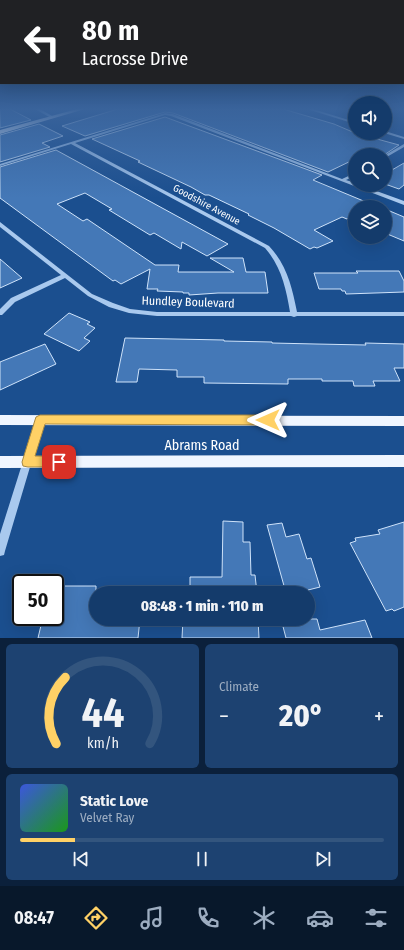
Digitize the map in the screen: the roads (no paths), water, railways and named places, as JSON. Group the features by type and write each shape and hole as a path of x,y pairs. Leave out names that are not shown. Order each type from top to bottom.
{"main road":[{"name":"Abrams Road","path":"0,420 404,421"},
{"name":"Abrams Road","path":"0,462 404,461"}],"street":[{"path":"0,165 84,139"},
{"path":"235,139 348,182"},
{"name":"Goodshire Avenue","path":"71,143 268,247 276,255 282,266 294,314"},
{"path":"392,153 404,145"},
{"path":"343,180 348,178"},
{"path":"375,192 404,203"},
{"name":"Hundley Boulevard","path":"0,224 90,295 111,305 129,311 157,314 404,314"},
{"path":"0,312 13,300 65,276"},
{"path":"0,551 40,420"}]}
